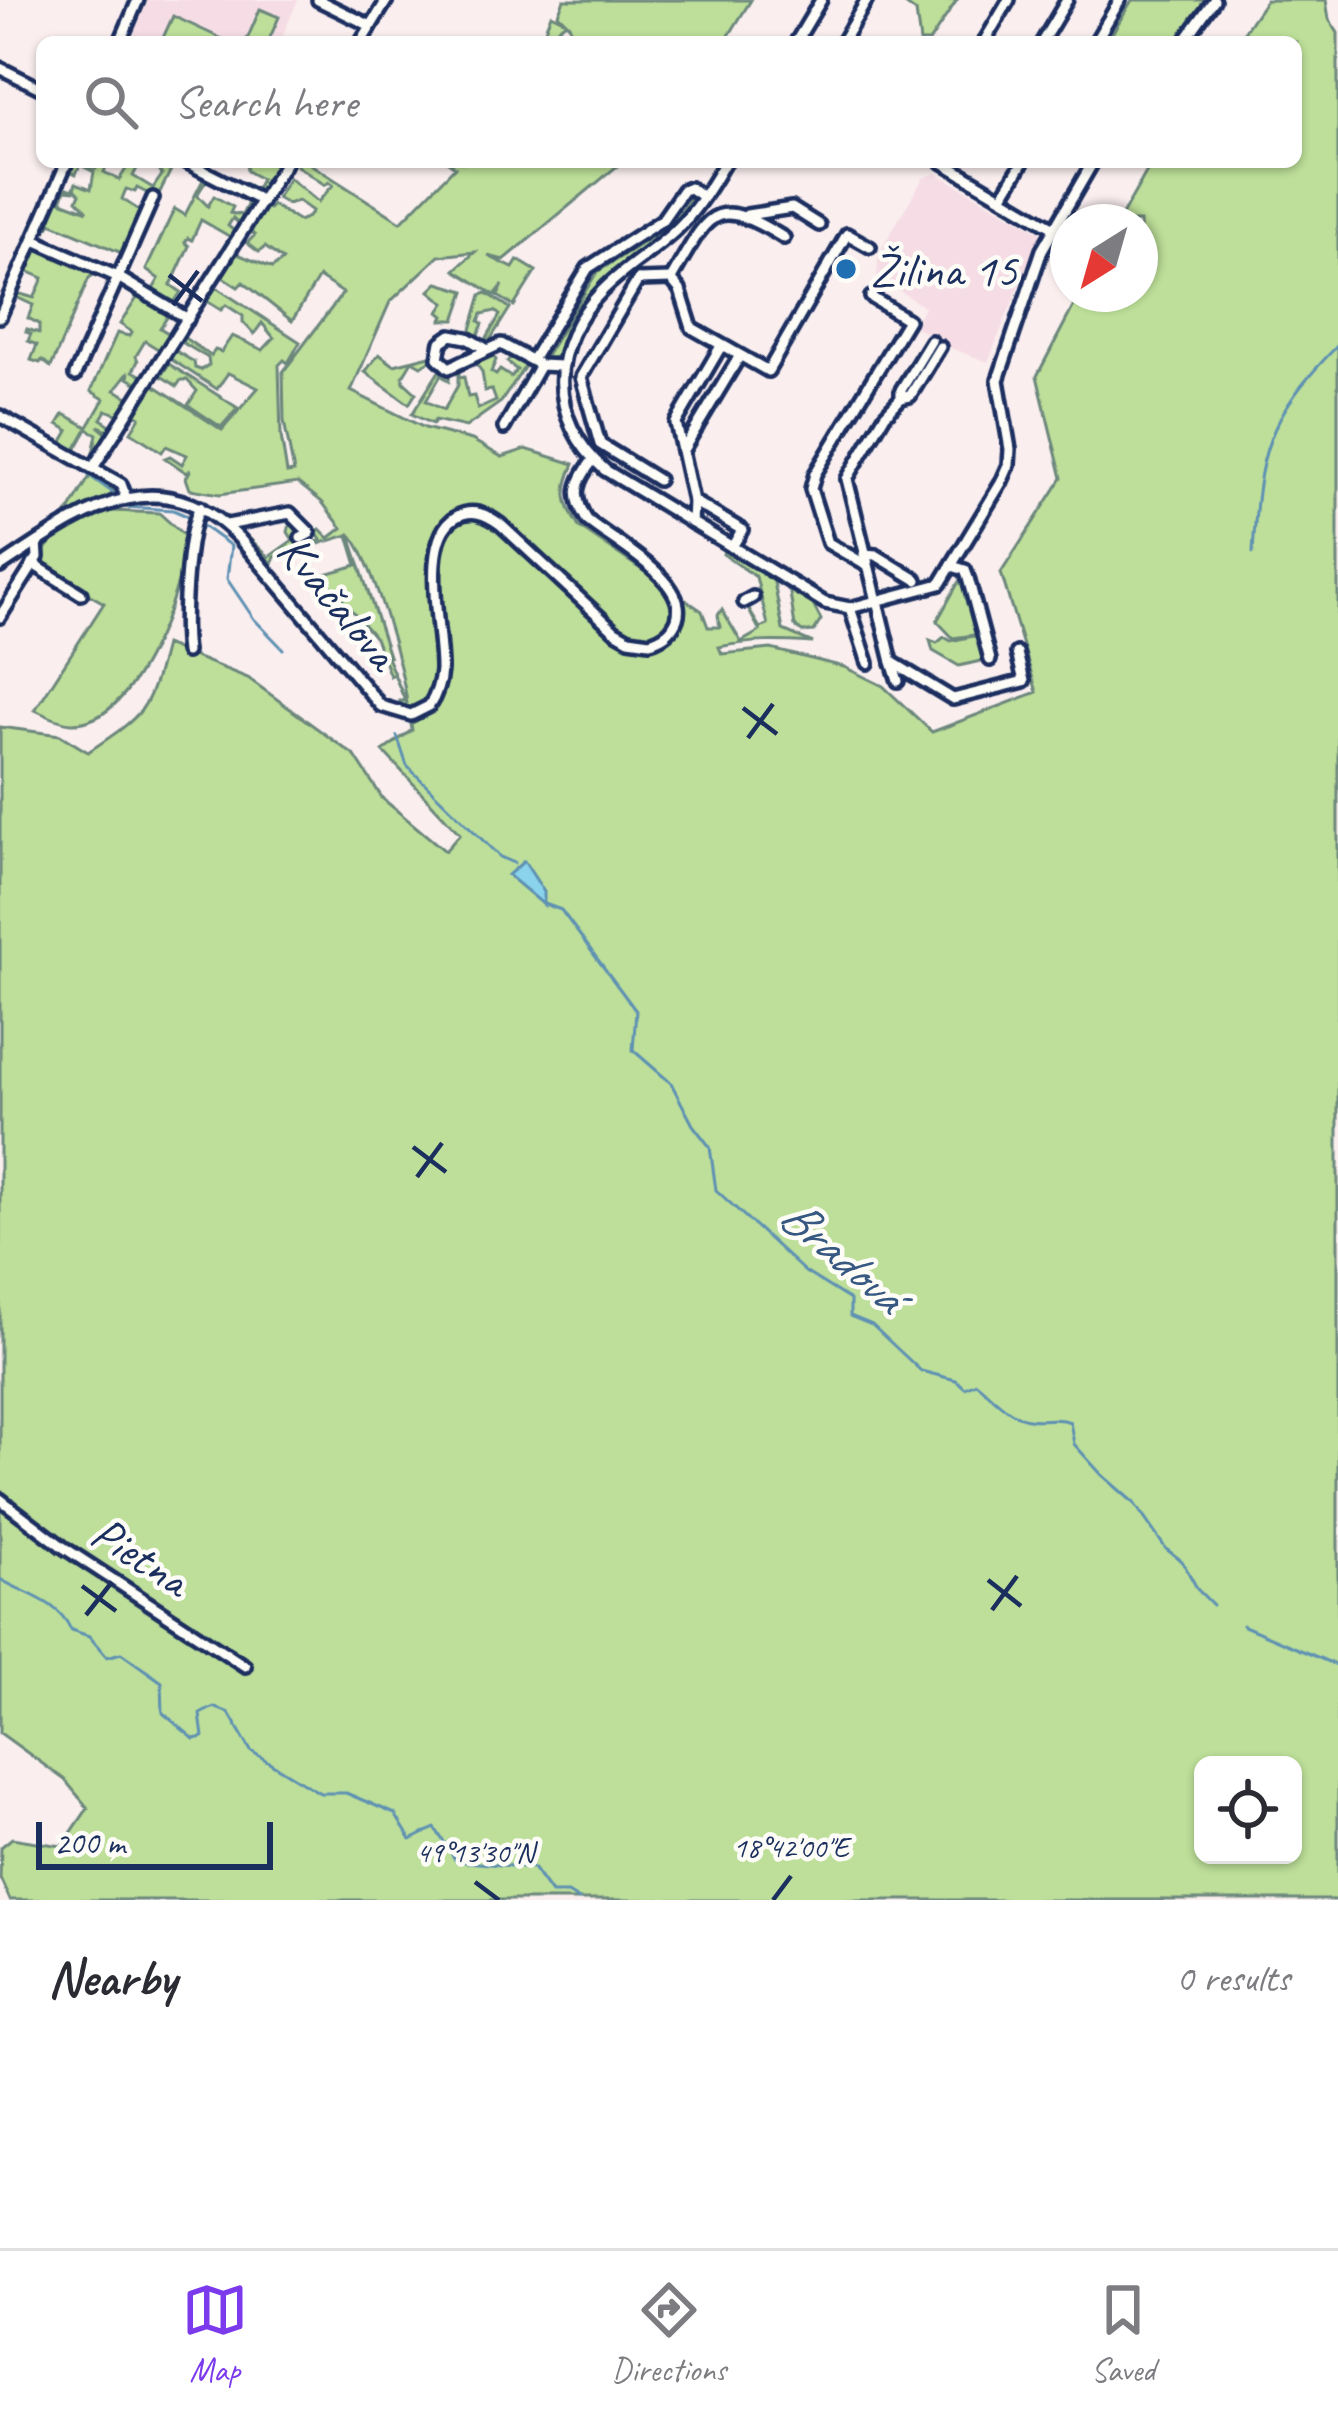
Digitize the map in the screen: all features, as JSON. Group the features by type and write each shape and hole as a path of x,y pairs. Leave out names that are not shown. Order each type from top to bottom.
{"street":[{"path":"123,36 138,0"},
{"path":"318,0 371,26"},
{"path":"365,36 387,0"},
{"path":"800,36 821,0"},
{"path":"846,36 867,0"},
{"path":"988,36 1009,0"},
{"path":"1045,36 1066,0"},
{"path":"1099,36 1120,0"},
{"path":"1188,36 1214,0"},
{"path":"0,68 36,86"},
{"path":"0,317 64,168"},
{"path":"198,168 262,201"},
{"path":"94,466 282,168"},
{"path":"721,168 676,230 604,287 576,323 560,372 568,424 593,460 825,603 850,608 940,584 955,561 1009,465 998,380 1032,273 1050,236"},
{"path":"952,168 1050,226"},
{"path":"963,174 966,168"},
{"path":"1002,197 1019,168"},
{"path":"1068,204 1089,168"},
{"path":"504,428 588,268 663,219 683,190 690,188 703,197"},
{"path":"75,375 153,197"},
{"path":"670,279 706,223 729,213 792,208 820,225"},
{"path":"747,214 784,238"},
{"path":"627,268 638,280 670,279 680,290 690,326 768,371 847,235 870,247"},
{"path":"34,240 118,277 188,319"},
{"path":"638,280 581,377 597,440 658,479"},
{"path":"872,297 908,320 815,475 812,490 828,543 865,560 876,555 917,580"},
{"path":"486,349 451,335 441,342 438,358 449,368 460,367 486,349 507,345 536,362 581,377"},
{"path":"898,682 847,478 935,344"},
{"path":"692,523 693,501 676,423 721,346"},
{"path":"683,450 739,357"},
{"path":"0,416 94,466 121,484 126,498"},
{"name":"Kvačalova","path":"0,567 89,510 126,498 166,496 200,507 226,526 375,700 392,712 412,715 429,706 441,674 438,538 446,526 467,513 494,519 622,636 650,642 671,631 679,610 674,589 586,520 578,507 577,484 593,460"},
{"path":"634,488 644,471"},
{"path":"693,501 742,530 732,547"},
{"path":"186,652 183,624 191,526 200,507"},
{"name":"Kvačalova","path":"226,526 290,513 310,533 301,538"},
{"name":"Kvačalova","path":"247,520 259,529"},
{"path":"0,617 33,565 37,543"},
{"path":"955,561 968,578 990,660"},
{"path":"33,565 81,594"},
{"path":"850,608 868,663"},
{"path":"892,662 953,699 1024,681 1017,653"},
{"name":"Pietna","path":"0,1499 62,1547 245,1666"}],"shaded area":[{"path":"147,0 298,0 283,36 132,36"},
{"path":"936,173 1041,232 988,362 953,349 914,326 924,307 877,276 884,244 923,178"}],"green space":[{"path":"564,0 751,0 729,36 568,36 566,22 542,36 551,14 565,21 558,14"},
{"path":"907,0 957,0 933,36 919,36 916,12 905,4"},
{"path":"1132,0 1206,0 1180,36 1111,36"},
{"path":"1266,0 1326,0 1329,19 1338,33 1338,1900 10,1900 0,1878 1,1847 12,1838 62,1846 88,1808 65,1780 0,1733 0,727 60,735 88,752 142,709 165,645 248,678 355,756 383,799 445,851 460,834 383,751 412,730 408,707 402,706 400,701 405,701 375,638 322,575 357,565 348,535 275,557 272,563 245,534 269,557 293,540 288,532 295,521 301,527 296,531 303,546 321,540 316,532 320,529 329,538 342,528 322,502 298,483 220,494 190,489 186,478 191,469 187,473 165,458 182,464 187,455 166,446 162,452 131,432 140,417 133,412 151,383 222,430 258,388 228,373 217,389 169,358 174,350 194,362 195,368 209,365 208,358 180,341 183,337 211,356 215,350 221,352 232,336 263,350 274,338 262,323 254,334 243,316 205,300 214,286 300,342 288,363 284,360 279,365 281,436 287,473 294,472 284,421 283,372 343,293 319,277 292,321 243,282 238,287 221,276 235,253 272,268 283,260 265,247 259,252 247,243 255,235 248,230 262,206 269,209 272,205 299,221 308,217 312,211 298,201 287,204 277,198 289,178 318,202 333,185 325,185 300,168 316,168 401,222 454,168 615,168 504,260 488,256 513,268 518,260 536,271 514,306 498,296 503,285 495,295 455,270 475,252 439,256 390,302 351,391 425,428 472,440 502,457 526,449 574,464 566,496 579,527 702,611 708,627 720,627 722,610 741,642 760,631 746,605 760,628 768,625 756,577 723,554 725,548 773,577 783,630 813,643 743,643 719,647 722,654 771,649 844,667 883,686 932,732 1037,692 1001,573 1062,478 1037,376 1071,312 1158,312 1158,204 1128,204 1149,168 1302,168 1302,36 1241,36","holes":["349,533 367,564 393,640 407,704 386,655"]},
{"path":"260,9 279,17 271,36 249,36"},
{"path":"173,16 216,36 164,36"},
{"path":"86,168 106,168 104,172 119,180 126,168 137,168 133,176 153,188 162,175 158,168 171,170 157,198 137,188 135,192 126,189 122,199 140,211 124,254 51,223 43,234 63,186 75,191 65,190 61,201 88,211 77,200 80,194 74,188 76,183 91,189 94,172"},
{"path":"278,168 257,195 243,187 244,183 256,189 261,179 247,171"},
{"path":"205,176 197,195 208,206 214,196 233,207 230,213 242,215 248,203 241,195 254,206 241,226 233,218 228,226 237,233 234,239 201,220 192,240 185,242 189,246 171,285 181,292 173,304 152,291 159,279 146,270 173,212 185,215"},
{"path":"691,193 693,203 673,223 689,200 683,196"},
{"path":"670,225 595,291 566,332 558,357 540,359 597,272"},
{"path":"37,248 107,279 89,278 51,367 42,360 31,360 37,345 28,341 31,334 26,332 39,333 39,324 28,318 33,305 16,297 17,293 34,298 43,278 27,271"},
{"path":"438,283 465,291 455,320 442,320 439,312 445,303 430,291"},
{"path":"124,287 182,322 176,332 172,329 176,321 168,316 160,328 173,336 163,352 145,341 133,371 142,376 148,367 152,370 135,397 131,394 138,384 128,378 129,372 115,390 134,400 123,416 106,410 101,419 115,428 113,432 98,426 110,436 96,458 97,434 87,429 75,450 62,443 69,431 58,424 64,414 88,427 104,399 91,391 117,333 129,336 132,332 120,324 137,298"},
{"path":"487,293 510,308 485,341 500,315 495,311 482,314 477,337 470,333 481,295"},
{"path":"505,351 527,363 501,402 466,427 435,420 433,424 412,414 441,368 450,371 449,381 441,375 426,401 444,410 458,385 458,370 478,409 496,401 492,390 485,391 475,362 492,355 496,360 491,372 496,375 500,370 511,377 517,370 507,362 511,356"},
{"path":"379,354 394,365 434,355 421,366 412,361 403,376 416,393 409,404 365,372"},
{"path":"169,364 238,408 221,427 188,405 197,391 187,380 177,386 161,376"},
{"path":"92,473 116,492 64,519"},
{"path":"111,511 159,513 188,539 165,620 135,680 95,718 66,722 35,710 104,603 38,565 49,545 67,529"},
{"path":"961,578 966,580 981,634 953,638 937,621"},
{"path":"789,587 810,599 821,620 814,631 802,632 795,626"},
{"path":"944,637 951,641 980,637 986,660 959,666 933,651 930,640 937,643"}],"water":[{"path":"524,861 544,892 544,905 508,875"}],"waterway":[{"path":"1253,553 1259,488 1270,439 1295,395 1338,345"},
{"name":"Bradová","path":"0,424 112,492"},
{"name":"Bradová","path":"126,507 173,510 187,516"},
{"name":"Bradová","path":"200,524 231,546 227,579 254,619 283,649"},
{"path":"397,736 407,766 500,857 514,863"},
{"name":"Bradová","path":"542,903 561,910 636,1011 633,1050 671,1083 710,1147 716,1190 805,1272 850,1300 850,1316 872,1325 921,1371 956,1380 965,1388 976,1383 1021,1417 1070,1422 1074,1444 1134,1503 1213,1605"},
{"path":"0,1579 50,1605 71,1630 89,1636 107,1657 121,1653 162,1682 163,1713 194,1739 203,1737 200,1714 214,1707 229,1713 251,1751 320,1793 346,1793 395,1814 411,1840 435,1828 456,1861 533,1868 551,1893 568,1893 579,1900"},
{"name":"Bradová","path":"1242,1625 1338,1666"}],"place":[{"name":"Žilina 15","path":"846,269"}]}
